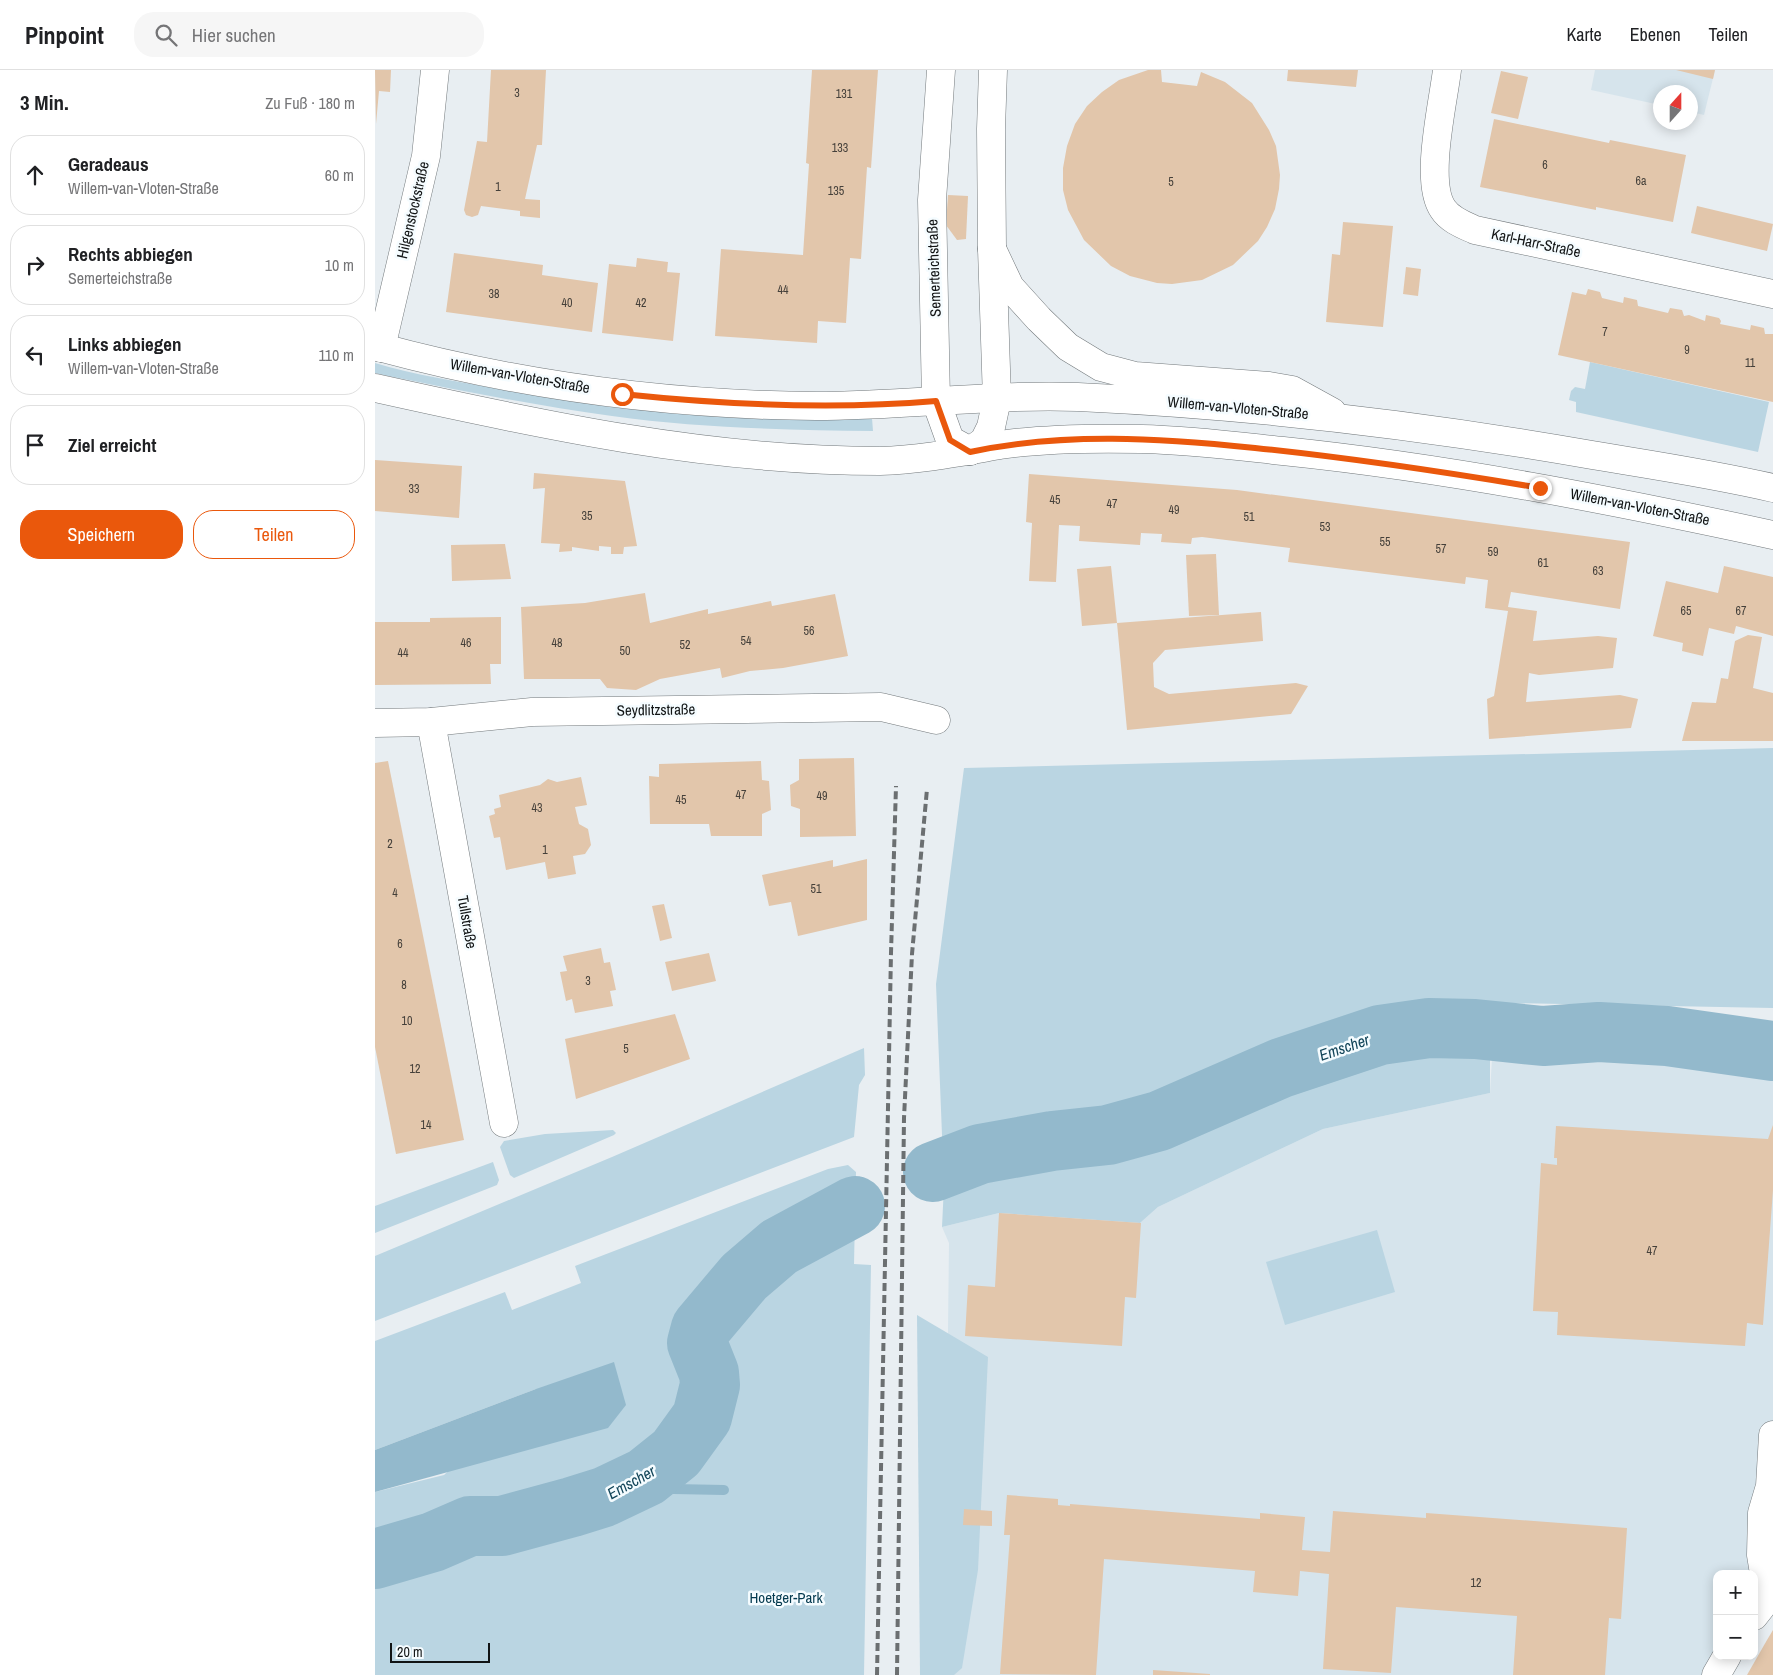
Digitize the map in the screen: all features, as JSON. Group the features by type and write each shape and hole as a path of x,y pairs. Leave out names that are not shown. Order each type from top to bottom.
{"main road":[{"name":"Hilgenstockstraße","path":"378,347 426,156 435,70"},
{"name":"Semerteichstraße","path":"941,70 932,200 936,401 950,440 970,452"},
{"path":"970,452 984,441 991,427 997,400 992,249 991,129 993,70"},
{"name":"Karl-Harr-Straße","path":"1447,70 1433,174 1443,209 1456,222 1475,230 1773,294"},
{"path":"992,249 1010,287 1039,319 1068,347 1101,367 1135,376 1269,386 1293,390 1343,418"},
{"name":"Willem-van-Vloten-Straße","path":"378,347 552,383 680,400 817,406 1073,397 1213,405 1343,418 1511,441 1773,488"},
{"name":"Willem-van-Vloten-Straße","path":"375,388 535,423 686,448 837,460 886,461 970,452 1001,445 1075,439 1143,439 1338,457 1540,488 1659,510 1773,535"},
{"name":"Seydlitzstraße","path":"375,723 431,722 533,712 881,707 936,720"},
{"name":"Tullstraße","path":"431,722 504,1123"},
{"path":"1765,1602 1761,1556 1761,1512 1771,1487 1773,1435"},
{"path":"1716,1675 1725,1660"}],"shaded area":[{"path":"1595,70 1715,70 1704,115 1698,114 1698,85 1653,85 1653,103 1591,90"},
{"path":"1493,1041 1728,1057 1773,1064 1773,1424 1755,1570 1713,1570 1714,1660 1705,1675 944,1675 949,1243 942,1227 999,1213 1140,1223 1158,1207 1323,1129 1490,1093"},
{"path":"614,1362 626,1405 608,1428 375,1492 375,1450 536,1389"}],"green space":[{"path":"1590,362 1769,402 1758,452 1576,412 1576,402 1569,400 1571,391 1575,387 1585,389"},
{"path":"375,363 498,389 638,410 731,418 872,418 873,431 709,426 612,416 472,393 388,376 375,373"},
{"path":"1773,748 1773,1008 1506,1003 1490,1006 1490,1093 1323,1129 1158,1207 1140,1223 999,1213 942,1227 944,1185 936,984 964,768"},
{"path":"864,1048 865,1075 859,1085 854,1137 375,1321 375,1256 612,1157"},
{"path":"613,1130 616,1133 614,1135 514,1178 510,1175 500,1147 504,1141 545,1134"},
{"path":"493,1162 499,1180 497,1185 375,1233 375,1206"},
{"name":"Hoetger-Park","path":"848,1165 856,1172 854,1264 871,1265 864,1675 375,1675 375,1492 444,1475 536,1389 375,1450 375,1341 505,1292 512,1310 581,1283 575,1266 828,1169"},
{"path":"1377,1230 1395,1292 1285,1325 1266,1262"},
{"path":"917,1315 988,1357 978,1570 962,1668 954,1675 920,1675"}],"building":[{"path":"375,70 391,70 390,92 379,91 376,124"},
{"path":"491,70 546,70 542,145 537,145 525,199 540,200 540,218 520,216 520,211 481,206 478,215 472,217 466,215 464,210 477,141 487,142"},
{"path":"812,70 878,70 871,168 867,167 861,259 850,258 846,323 818,321 817,343 715,336 721,249 803,255 809,164 806,163"},
{"path":"1148,70 1161,70 1162,82 1197,86 1201,72 1225,82 1252,103 1269,130 1276,146 1280,175 1279,189 1275,209 1267,227 1258,241 1233,265 1202,280 1172,284 1157,283 1130,276 1111,266 1084,240 1068,210 1063,190 1063,168 1067,146 1075,124 1087,106 1102,92 1119,80"},
{"path":"1288,70 1358,70 1356,87 1287,81"},
{"path":"1676,70 1715,70 1713,79"},
{"path":"1501,71 1528,77 1518,119 1491,113"},
{"path":"1494,119 1609,143 1610,140 1686,155 1673,222 1596,207 1596,210 1480,187"},
{"path":"948,195 968,196 966,239 957,240 946,225"},
{"path":"1697,206 1773,224 1767,251 1691,233"},
{"path":"1343,222 1393,226 1383,327 1326,322 1332,254 1340,255"},
{"path":"454,253 543,265 542,275 598,283 592,332 446,312"},
{"path":"637,258 668,262 667,272 680,273 673,341 602,333 609,264 636,267"},
{"path":"1406,267 1421,269 1418,296 1403,294"},
{"path":"1588,289 1600,292 1602,298 1623,303 1624,297 1637,300 1638,306 1668,313 1670,308 1682,310 1684,316 1689,315 1705,321 1706,315 1719,318 1720,324 1750,330 1751,325 1764,328 1765,334 1773,334 1773,402 1558,355 1572,292 1586,295"},
{"path":"375,460 462,466 459,518 375,511"},
{"path":"534,473 625,481 637,546 624,547 623,554 611,554 611,547 599,546 599,551 572,547 572,551 559,552 560,544 541,543 545,488 533,489"},
{"path":"1029,474 1237,490 1630,542 1620,609 1511,592 1508,607 1537,611 1533,641 1598,636 1617,638 1613,668 1539,675 1529,673 1526,702 1620,695 1638,699 1631,728 1489,739 1487,699 1494,696 1508,611 1485,608 1488,580 1466,577 1465,584 1288,562 1290,548 1202,537 1192,538 1191,544 1161,542 1162,534 1141,533 1140,545 1079,541 1080,526 1059,525 1056,582 1029,581 1032,523 1026,522"},
{"path":"505,544 511,579 452,581 451,545"},
{"path":"1216,554 1219,615 1189,616 1186,555"},
{"path":"1111,566 1117,623 1082,626 1077,569"},
{"path":"1724,566 1773,577 1773,636 1736,626 1734,634 1709,628 1703,656 1682,651 1683,643 1653,636 1666,581 1718,593"},
{"path":"645,593 650,623 708,609 708,614 771,601 772,606 835,594 848,656 783,668 750,671 722,678 720,668 660,679 636,690 607,688 600,679 524,679 521,607 585,603"},
{"path":"1261,612 1263,641 1165,650 1153,663 1154,687 1169,694 1296,683 1308,686 1291,714 1127,730 1117,623"},
{"path":"501,617 501,664 490,664 491,684 375,685 375,622 430,622 430,618"},
{"path":"1748,635 1762,637 1753,688 1773,693 1773,741 1682,741 1692,702 1716,703 1721,678 1728,679 1735,641"},
{"path":"854,758 856,836 800,837 800,809 791,806 790,785 799,780 799,759"},
{"path":"388,761 464,1140 396,1154 375,1047 375,763"},
{"path":"761,761 762,780 769,781 771,810 762,814 762,836 711,836 709,824 650,824 649,776 659,777 659,764"},
{"path":"581,777 587,805 575,807 579,824 588,829 591,845 585,854 573,856 576,874 548,879 545,862 506,870 500,837 494,838 489,816 495,814 494,809 501,807 499,795 540,785 548,779 557,782"},
{"path":"867,859 867,920 798,936 791,902 769,906 762,875 833,860 833,867"},
{"path":"664,904 672,938 660,941 652,906"},
{"path":"601,948 604,963 610,962 616,990 610,991 613,1006 575,1013 572,999 566,1001 560,972 567,971 563,956"},
{"path":"709,953 716,981 672,991 665,962"},
{"path":"675,1014 690,1059 576,1099 565,1039"},
{"path":"1773,1125 1773,1190 1763,1325 1747,1323 1745,1346 1557,1335 1558,1312 1533,1311 1541,1163 1557,1165 1557,1158 1554,1158 1556,1126 1768,1139"},
{"path":"999,1213 1141,1223 1136,1298 1125,1297 1122,1346 965,1336 968,1285 995,1287"},
{"path":"1007,1495 1058,1499 1058,1505 1070,1506 1070,1504 1260,1519 1260,1513 1305,1517 1302,1550 1330,1552 1333,1511 1426,1518 1426,1513 1627,1528 1621,1619 1609,1618 1605,1675 1513,1675 1517,1616 1396,1607 1391,1673 1323,1669 1329,1574 1300,1571 1298,1596 1253,1592 1255,1571 1104,1559 1096,1675 1000,1674 1010,1535 1004,1535"},
{"path":"964,1509 992,1511 992,1526 963,1525"},
{"path":"1773,1630 1773,1675 1747,1675 1756,1660 1758,1660 1758,1656"},
{"path":"1153,1670 1210,1674 1210,1675 1153,1675"}],"waterway":[{"name":"Emscher","path":"933,1172 980,1154 1052,1141 1108,1135 1159,1121 1281,1068 1380,1035 1429,1028 1475,1029 1543,1036 1599,1032 1667,1036 1773,1051"},
{"name":"Emscher","path":"375,1559 433,1542 470,1526 502,1526 572,1507 604,1497 646,1477 676,1453 702,1417 710,1385 709,1373 697,1343 701,1328 744,1277 779,1247 855,1206"},
{"path":"623,1488 724,1490"}],"railway":[{"path":"877,1675 896,786"},
{"path":"897,1675 904,1118 912,954 927,789"}],"route":[{"path":"622,394 754,405 886,405 936,401 945,431 950,440 959,448 970,452 1001,445 1075,439 1179,441 1357,459 1540,488"}]}
